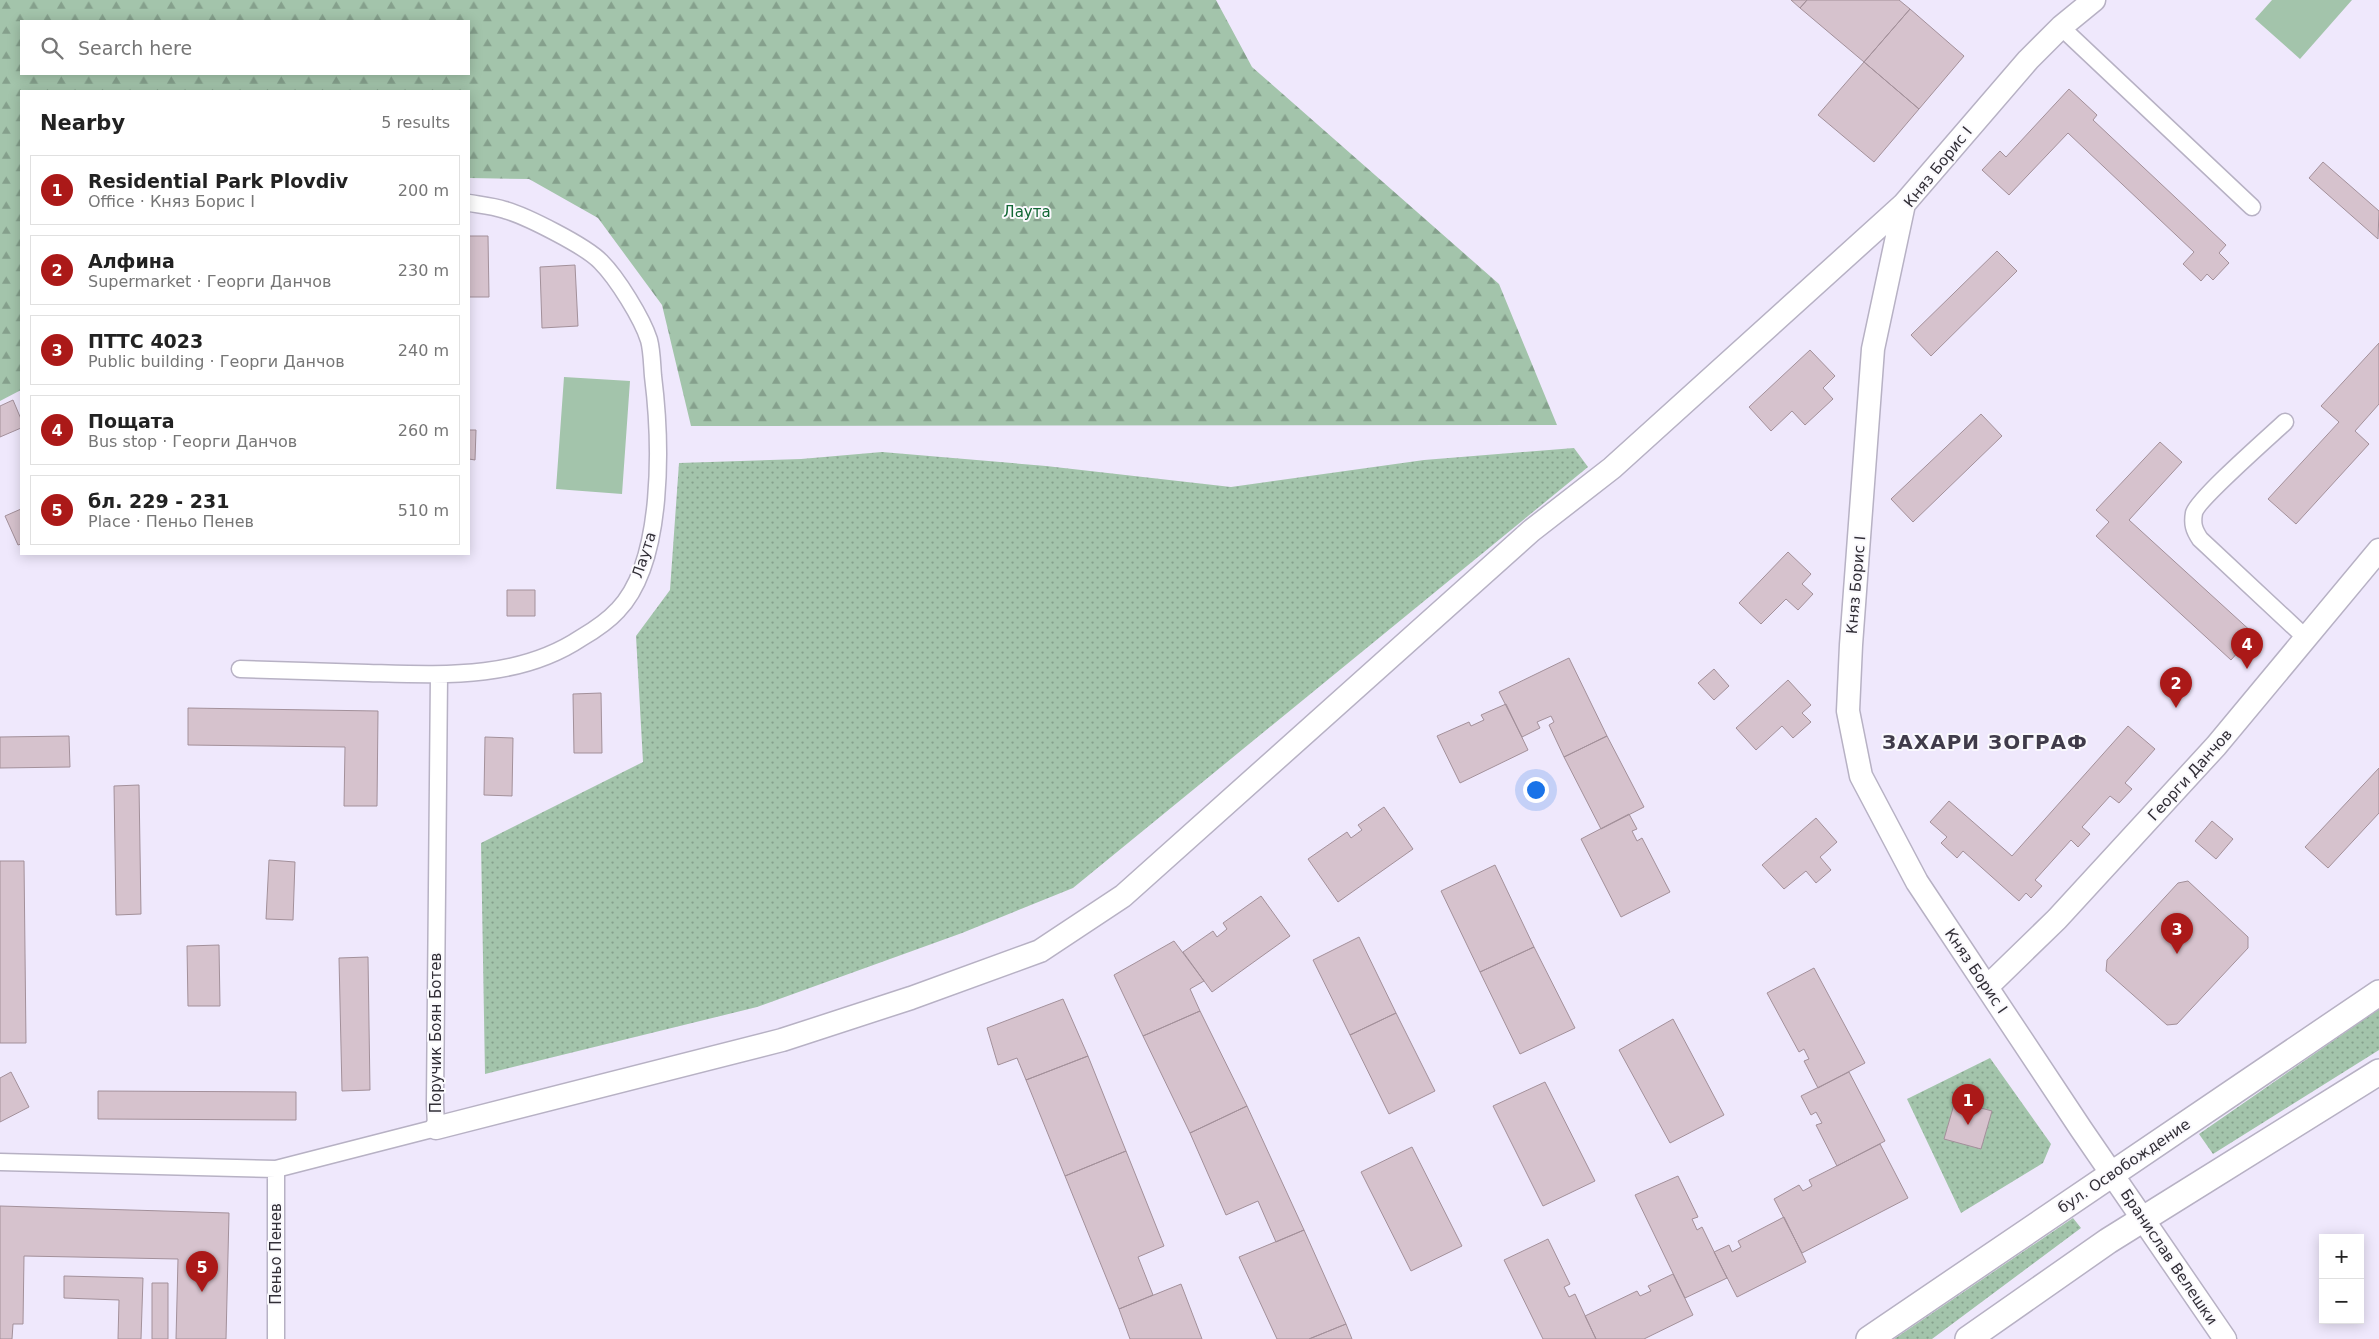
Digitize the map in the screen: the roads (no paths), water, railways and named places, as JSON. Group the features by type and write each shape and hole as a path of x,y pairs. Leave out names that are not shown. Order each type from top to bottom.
{"main road":[{"name":"бул. Освобождение","path":"1869,1339 2379,993"},
{"path":"1968,1339 2143,1219 2379,1072"}],"street":[{"name":"Княз Борис I","path":"2094,0 2061,27 2028,60 1904,204 1873,349 1851,645 1848,711 1861,776 1917,882 2112,1174"},
{"path":"2061,27 2252,207"},
{"name":"Лаута","path":"240,669 439,675 489,672 536,661 581,639 618,610 635,584 646,555 655,518 658,482 656,398 649,340 631,303 601,261 564,237 506,210 470,203"},
{"path":"436,1128 782,1040 911,998 1040,950 1124,896 1531,531 1612,468 1904,204"},
{"path":"2285,422 2215,488 2194,511 2193,527 2200,539 2306,638"},
{"name":"Георги Данчов","path":"1987,987 2057,920 2216,746 2379,550"},
{"name":"Поручик Боян Ботев","path":"0,1162 276,1169 436,1128 434,1103 439,675"},
{"name":"Пеньо Пенев","path":"276,1169 276,1339"},
{"name":"Бранислав Велешки","path":"2112,1174 2225,1339"}],"place":[{"name":"Пощата","path":"2247,669"},
{"name":"Алфина","path":"2176,708"},
{"name":"ПТТС 4023","path":"2177,954"},
{"name":"Residential Park Plovdiv","path":"1968,1125"},
{"name":"бл. 229 - 231","path":"202,1292"}],"district":[{"name":"ЗАХАРИ ЗОГРАФ","path":"1985,742"}]}
